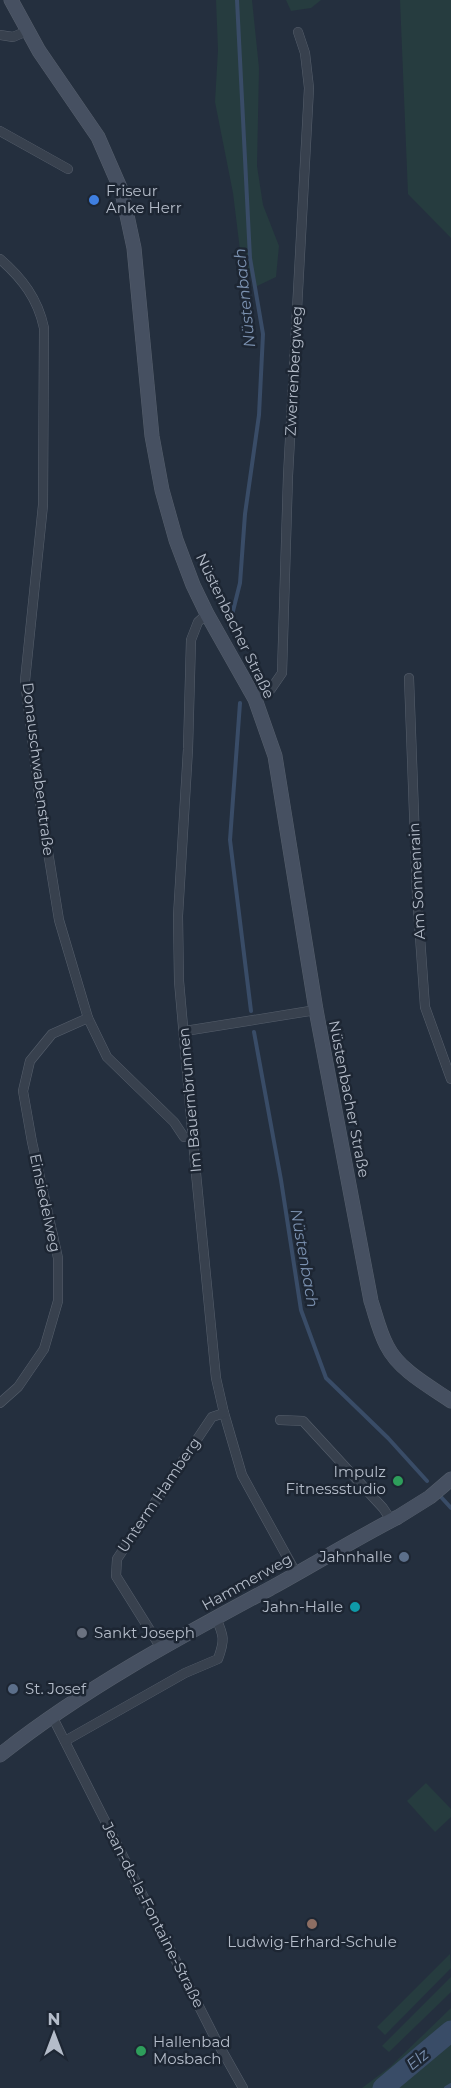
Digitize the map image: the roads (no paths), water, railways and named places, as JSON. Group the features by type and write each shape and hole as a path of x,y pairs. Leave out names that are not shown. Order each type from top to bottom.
{"main road":[{"name":"Nüstenbacher Straße","path":"10,0 27,31 98,137 123,192 134,248 152,436 162,490 183,561 207,614 255,699 275,756 316,1010 365,1276 379,1327 388,1348 406,1368 451,1401"},
{"name":"Hammerweg","path":"0,1755 52,1716 161,1648 391,1520 430,1497 451,1479"}],"street":[{"path":"0,35 13,37 27,31"},
{"name":"Zwerrenbergweg","path":"255,699 271,689 282,673 288,476 309,88 305,53 298,32"},
{"path":"0,131 68,169"},
{"name":"Donauschwabenstraße","path":"0,259 29,288 41,314 44,328 43,505 25,681 40,802 59,920 88,1018 107,1057 174,1122 184,1137 193,1137"},
{"name":"Im Bauernbrunnen","path":"207,614 198,622 191,640 188,749 178,916 179,981 193,1137 215,1368 224,1413 242,1475 296,1573"},
{"name":"Am Sonnenrain","path":"409,678 416,884 425,1007 451,1079"},
{"path":"185,1031 316,1010"},
{"name":"Einsiedelweg","path":"0,1403 18,1387 44,1349 58,1301 58,1258 23,1091 30,1061 52,1034 88,1018"},
{"name":"Unterm Hamberg","path":"161,1648 116,1576 117,1559 212,1417 224,1413"},
{"path":"280,1420 303,1422 391,1520"},
{"path":"65,1741 185,1673 218,1659 224,1643 216,1618"},
{"name":"Jean-de-la-Fontaine-Straße","path":"52,1716 216,2040 243,2088"}],"waterway":[{"name":"Nüstenbach","path":"229,627 240,583 245,514 259,415 263,334 250,258 237,0"},
{"name":"Nüstenbach","path":"240,703 230,840 251,1011"},
{"name":"Nüstenbach","path":"254,1032 281,1180 301,1310 326,1378 388,1438 427,1481"},
{"name":"Nüstenbach","path":"441,1497 451,1508"},
{"name":"Elz","path":"383,2088 451,2031"},
{"path":"446,2088 451,2085"}],"place":[{"name":"Friseur Anke Herr","path":"94,200"},
{"name":"Impulz Fitnessstudio","path":"398,1481"},
{"name":"Jahnhalle","path":"404,1557"},
{"name":"Jahn-Halle","path":"355,1607"},
{"name":"Sankt Joseph","path":"82,1633"},
{"name":"St. Josef","path":"13,1689"},
{"name":"Ludwig-Erhard-Schule","path":"312,1924"},
{"name":"Hallenbad Mosbach","path":"141,2051"}]}
